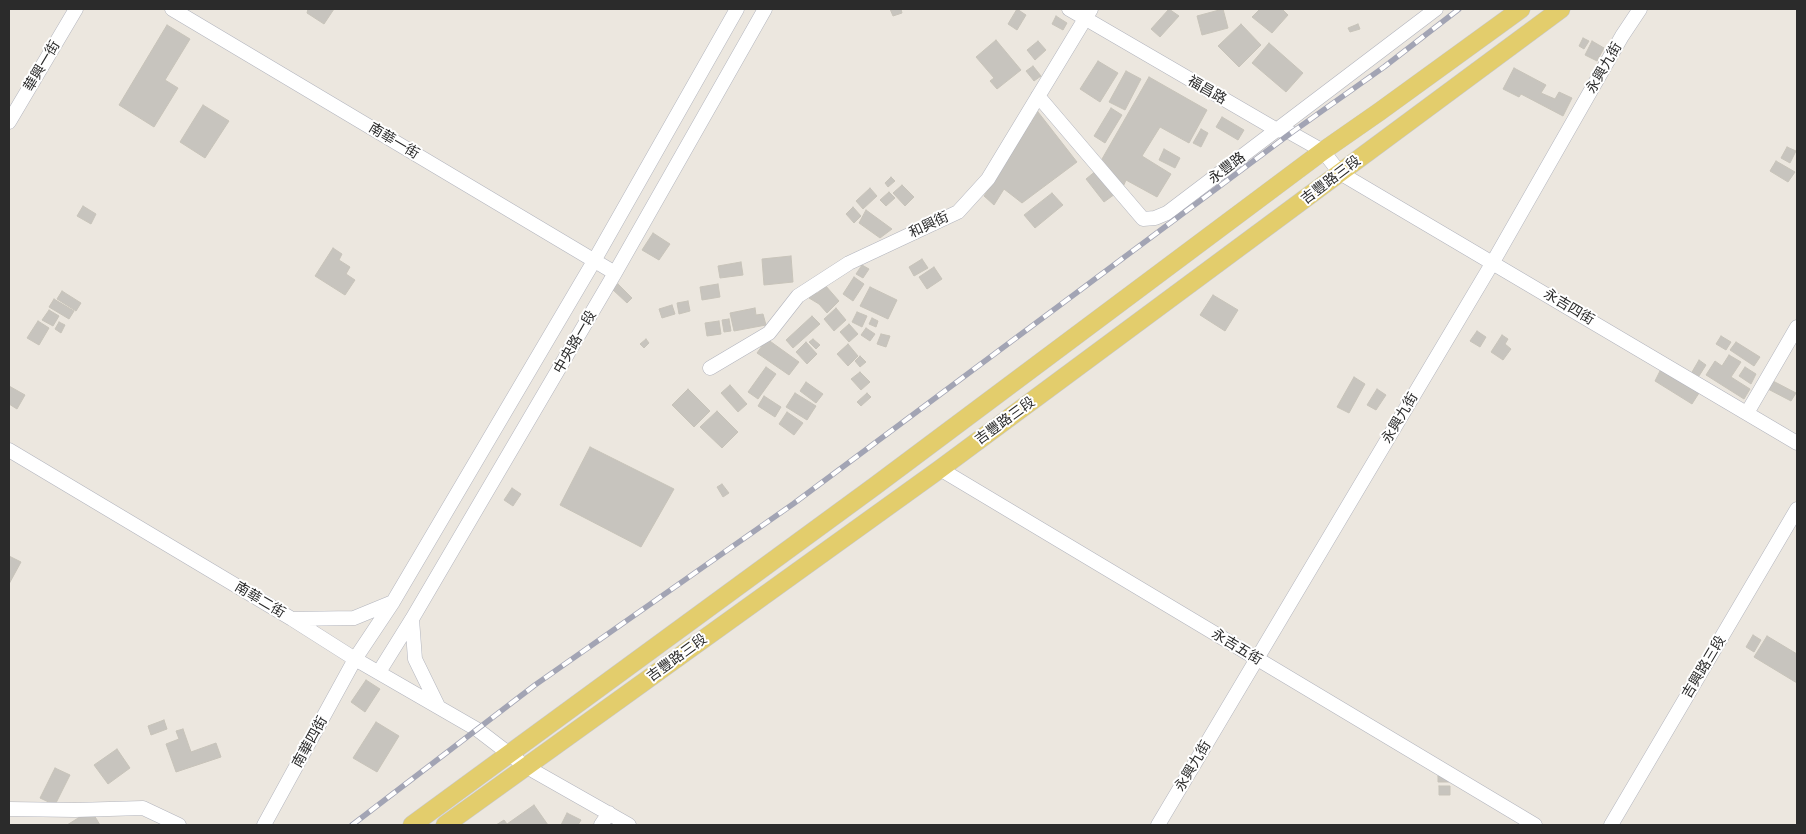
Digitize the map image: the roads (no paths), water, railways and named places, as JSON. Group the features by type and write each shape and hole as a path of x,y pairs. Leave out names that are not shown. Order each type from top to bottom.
{"main road":[{"name":"吉豐路三段","path":"412,825 875,486 1323,151 1521,9"},
{"name":"吉豐路三段","path":"445,825 940,469 1560,9"}],"street":[{"name":"華興一街","path":"9,122 76,9"},
{"name":"南華一街","path":"172,9 615,273"},
{"name":"中央路一段","path":"355,659 393,602 594,261 737,9"},
{"name":"中央路一段","path":"379,672 615,273 765,9"},
{"name":"福昌路","path":"1069,9 1088,14 1277,130 1291,133 1323,151 1340,173"},
{"name":"永豐路","path":"1038,96 1143,219 1155,218 1167,213 1436,9"},
{"name":"永興九街","path":"1158,825 1493,262 1617,44 1640,9"},
{"name":"和興街","path":"710,368 769,333 798,296 849,263 958,212 988,179 1088,14"},
{"name":"永吉四街","path":"1340,173 1797,443"},
{"path":"1747,413 1797,327"},
{"name":"南華二街","path":"9,450 292,619 355,659 478,730 525,766 629,825"},
{"name":"永吉五街","path":"940,469 1534,825"},
{"name":"吉興路三段","path":"1611,825 1797,509"},
{"path":"292,619 354,618 393,602"},
{"path":"412,619 415,659 438,706"},
{"name":"南華四街","path":"264,825 355,659"},
{"path":"9,809 143,808 179,825"},
{"path":"601,825 609,812"}],"railway":[{"path":"352,825 535,685 793,504 1291,133 1384,67 1459,9"}]}
